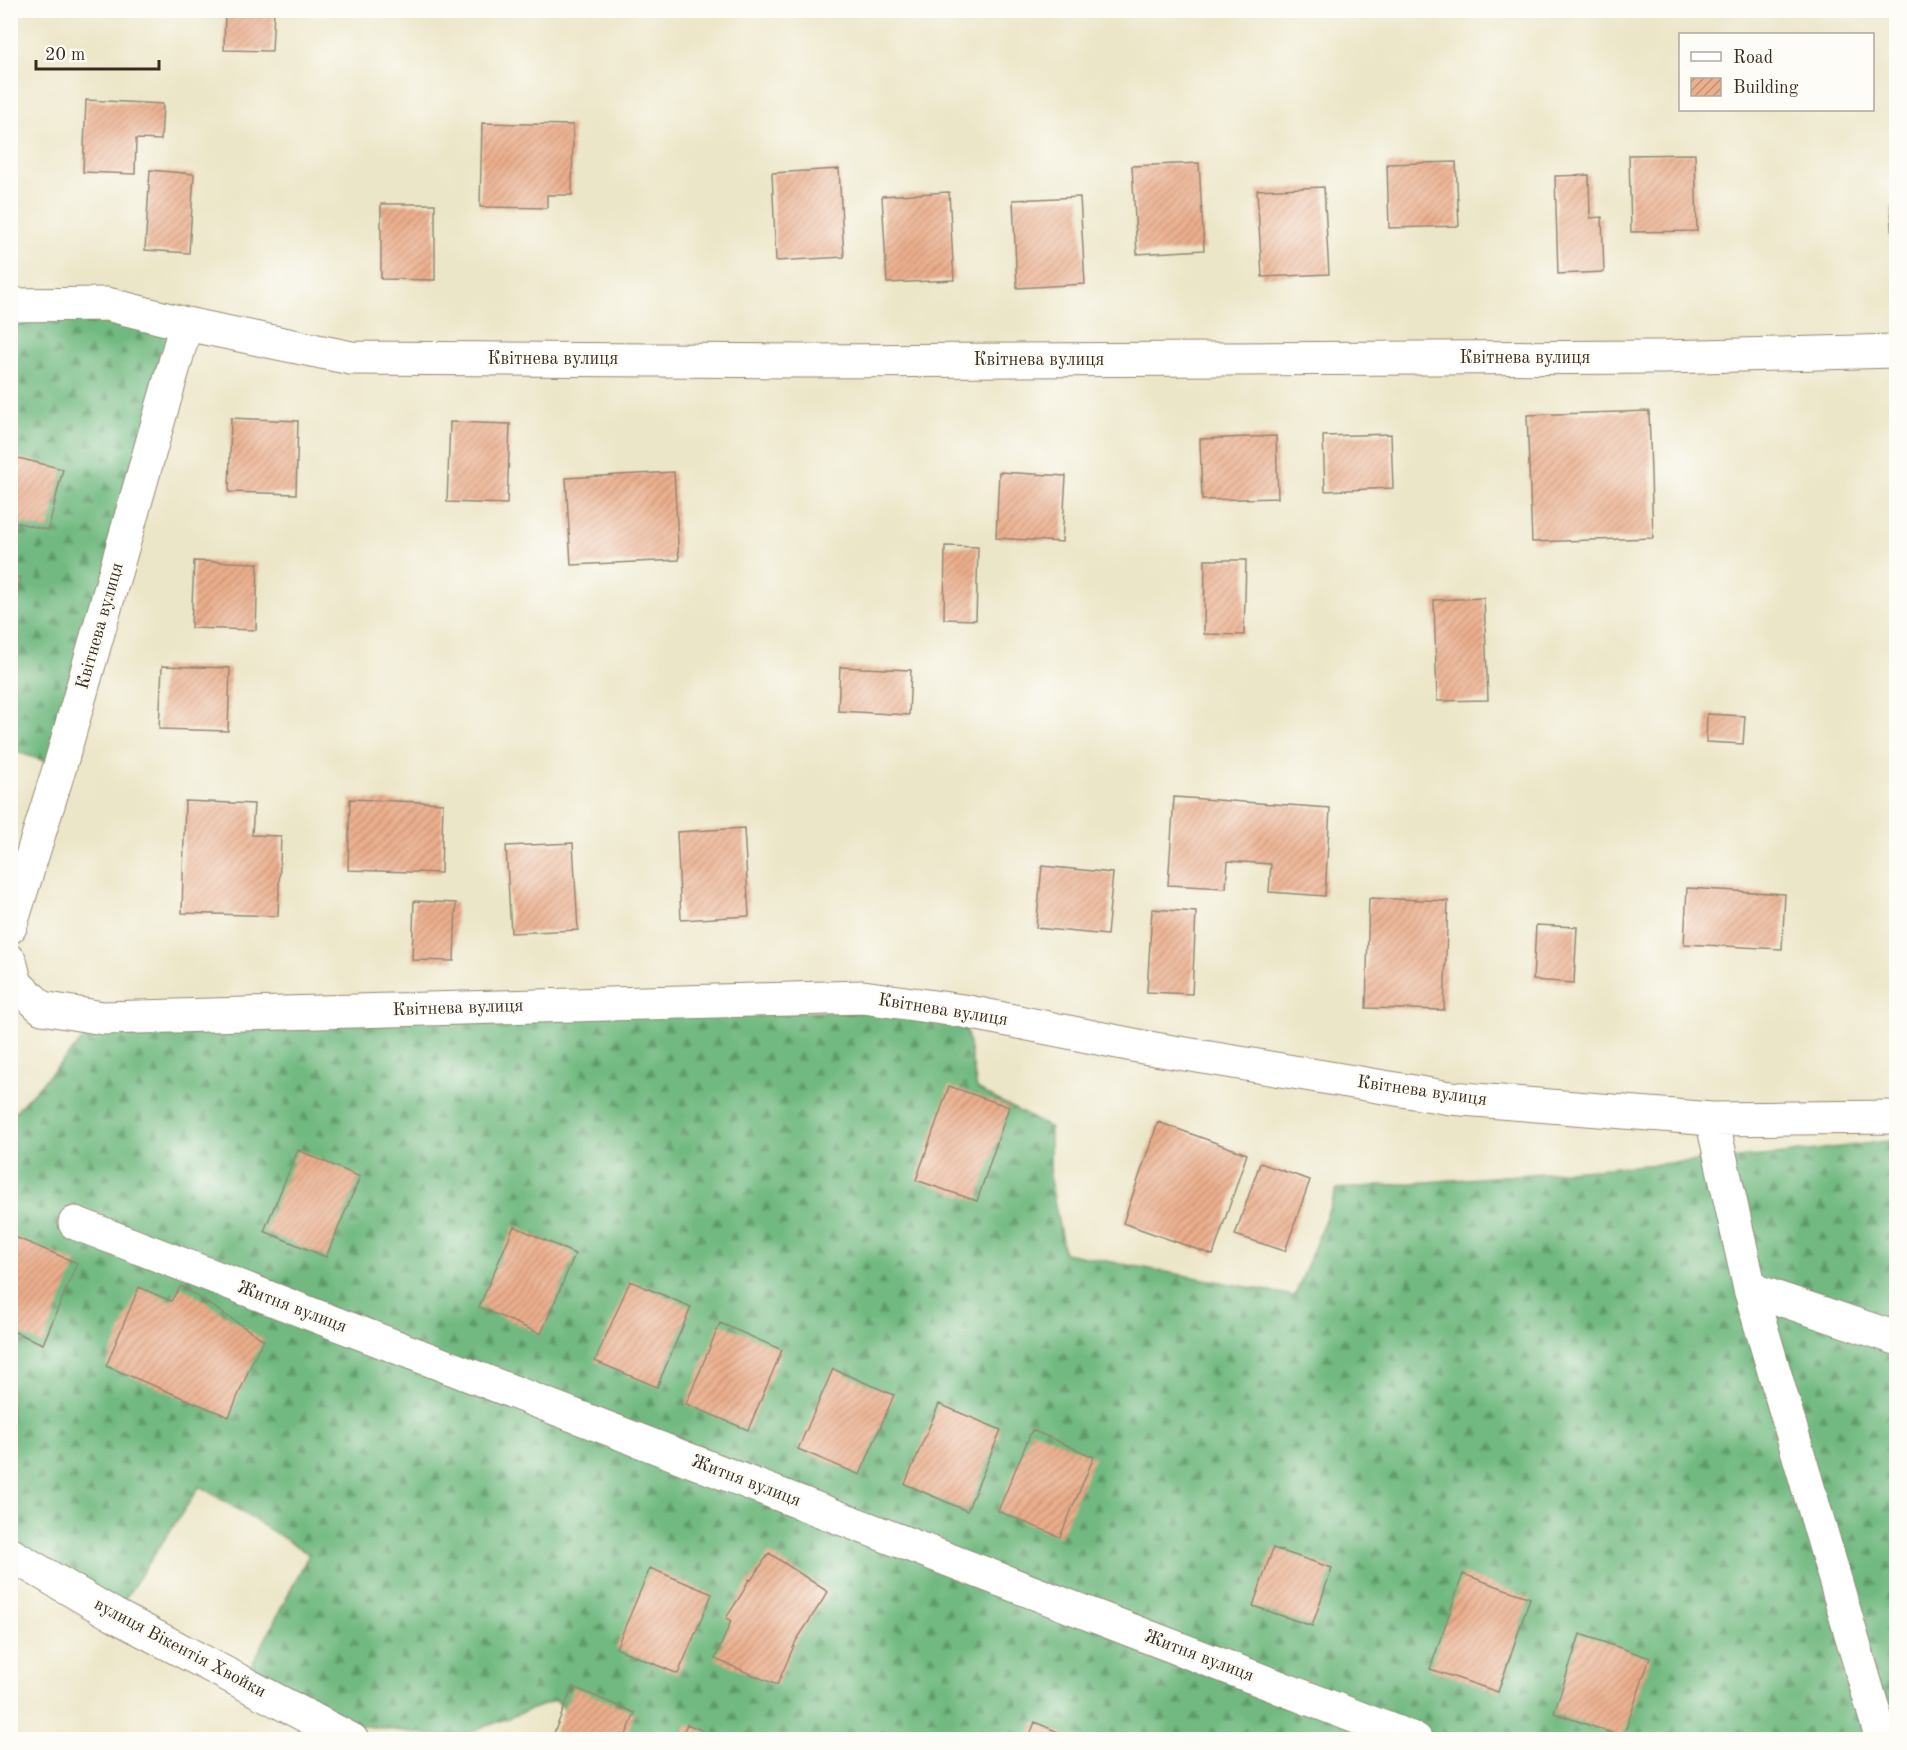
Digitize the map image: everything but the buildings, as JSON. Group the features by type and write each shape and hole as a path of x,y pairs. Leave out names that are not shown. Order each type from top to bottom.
{"street":[{"name":"Квітнева вулиця","path":"10,305 107,304 186,324 351,358 807,361 1628,357 1896,351"},
{"name":"Квітнева вулиця","path":"10,927 60,766 186,324"},
{"name":"Квітнева вулиця","path":"10,961 16,984 42,1008 103,1018 863,997 963,1011 1143,1047 1450,1098 1712,1119 1896,1117"},
{"path":"1712,1119 1750,1289 1882,1740"},
{"name":"Житня вулиця","path":"75,1223 1416,1740"},
{"path":"1750,1289 1896,1338"},
{"name":"вулиця Вікентія Хвойки","path":"10,1554 114,1615 352,1740"}],"green space":[{"path":"10,305 186,324 60,766 11,750"},
{"path":"963,1011 977,1089 1050,1128 1050,1178 1064,1253 1295,1296 1337,1189 1775,1155 1896,1140 1896,1739 594,1740 556,1700 455,1738 314,1719 244,1681 309,1554 200,1486 114,1615 11,1554 11,1116 103,1018"}]}
